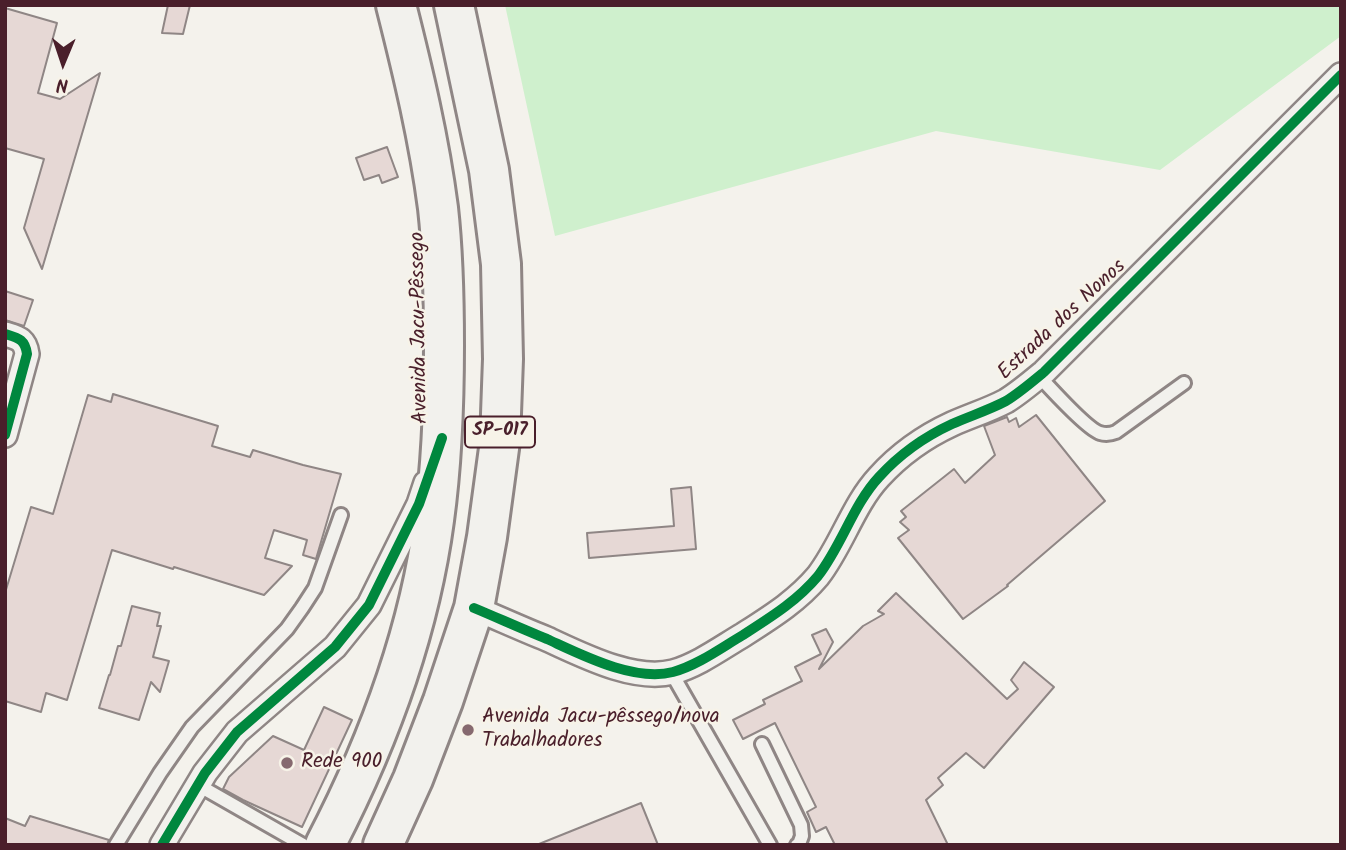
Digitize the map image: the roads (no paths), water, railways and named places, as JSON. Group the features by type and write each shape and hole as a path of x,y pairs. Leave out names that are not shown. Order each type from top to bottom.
{"highway":[{"name":"Avenida Jacu-Pêssego","path":"325,845 373,744 399,669 420,595 434,521 442,438 444,290 438,208 416,88 397,5"},
{"name":"SP-017","path":"383,845 413,779 443,701 474,608 500,442 503,359 501,264 489,170 454,5"}],"street":[{"name":"Estrada dos Nonos","path":"474,608 591,659 630,671 671,672 712,654 781,611 802,594 825,565 868,491 899,458 949,425 1006,401 1039,376 1341,75"},
{"path":"5,435 26,362 26,348 14,337"},
{"path":"162,845 198,785 237,732 335,647 369,605 419,505 442,438"}],"lane":[{"path":"1039,376 1097,432 1108,435 1184,383"},
{"path":"116,845 192,727 287,629 302,608 315,588 341,515"},
{"path":"671,672 769,845"},
{"path":"762,744 801,825 802,836 797,845"},
{"path":"198,785 303,845"}],"place":[{"name":"Avenida Jacu-pêssego/nova Trabalhadores","path":"468,730"},
{"name":"Rede 900","path":"287,763"}]}
